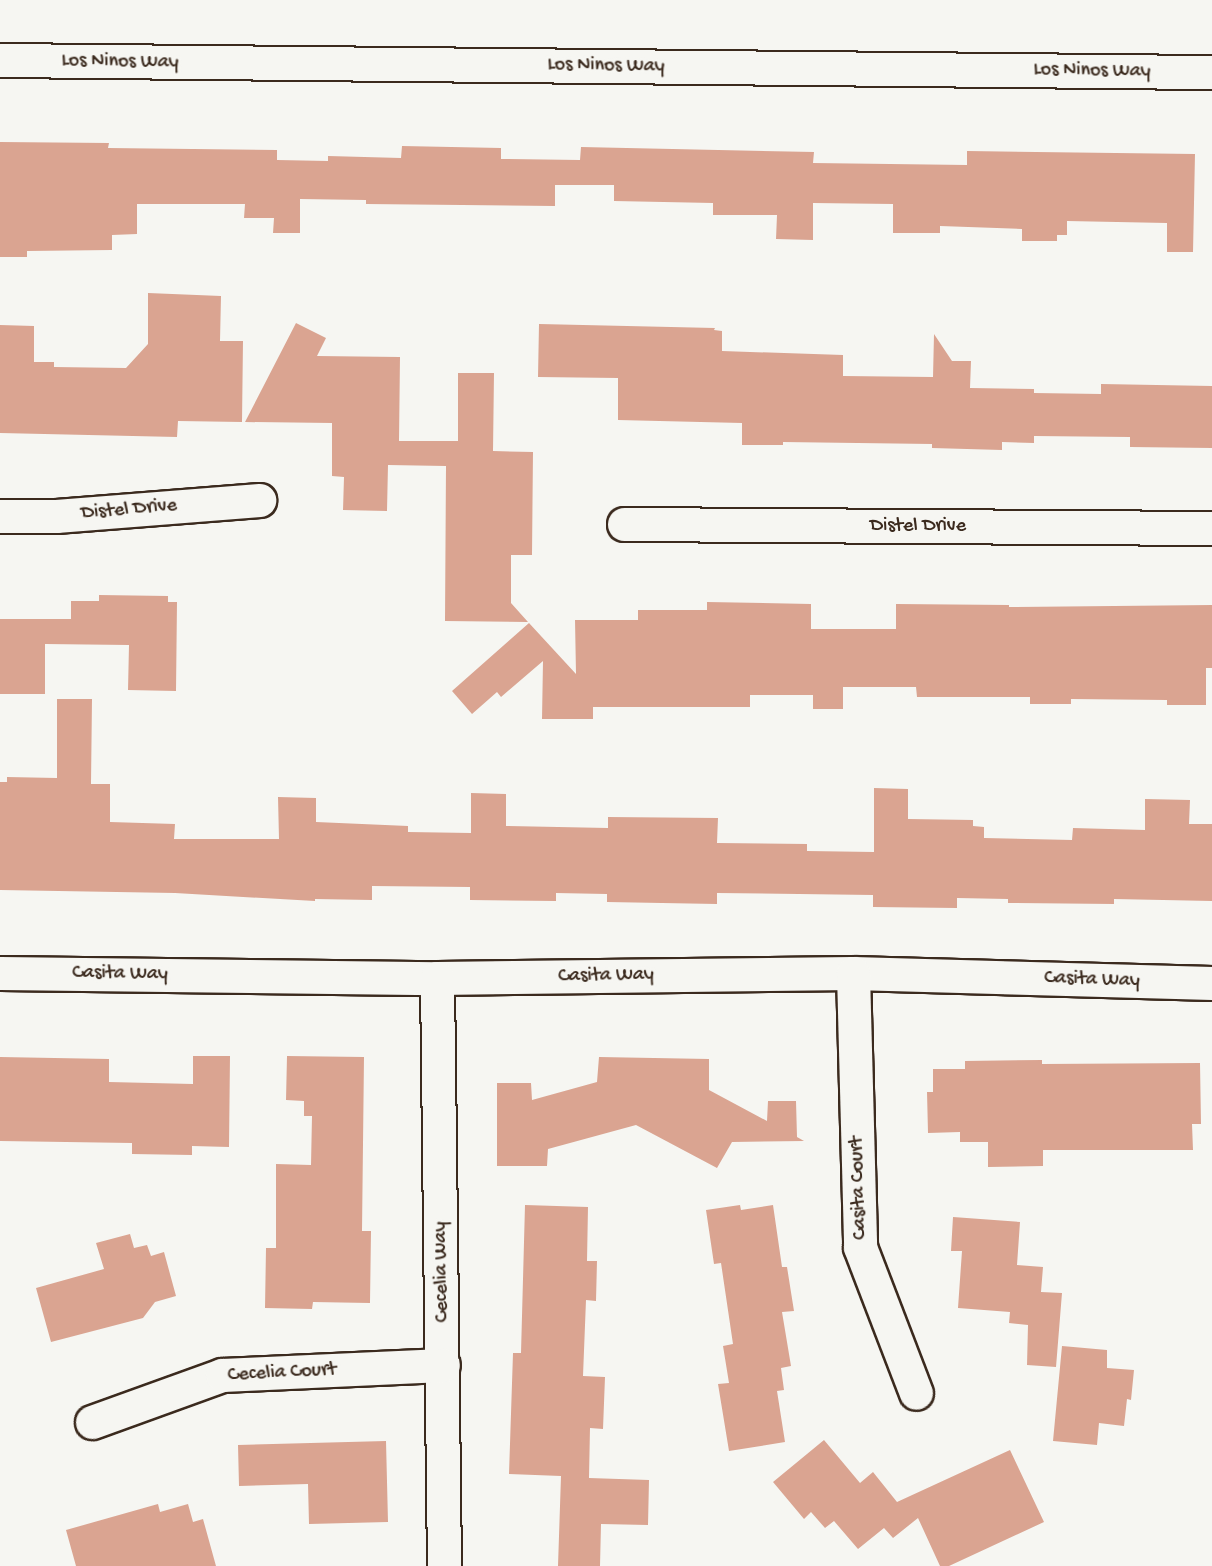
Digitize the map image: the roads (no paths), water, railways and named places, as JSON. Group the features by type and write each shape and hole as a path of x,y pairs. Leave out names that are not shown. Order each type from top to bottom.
{"street":[{"name":"Los Ninos Way","path":"0,60 1212,72"},
{"name":"Distel Drive","path":"0,516 56,516 259,500"},
{"name":"Distel Drive","path":"624,524 1212,528"},
{"name":"Casita Way","path":"0,973 437,978 854,973 1212,983"},
{"name":"Casita Court","path":"854,973 860,1247 916,1393"},
{"name":"Cecelia Way","path":"437,978 444,1566"},
{"name":"Cecelia Court","path":"92,1422 222,1375 443,1365"}]}
